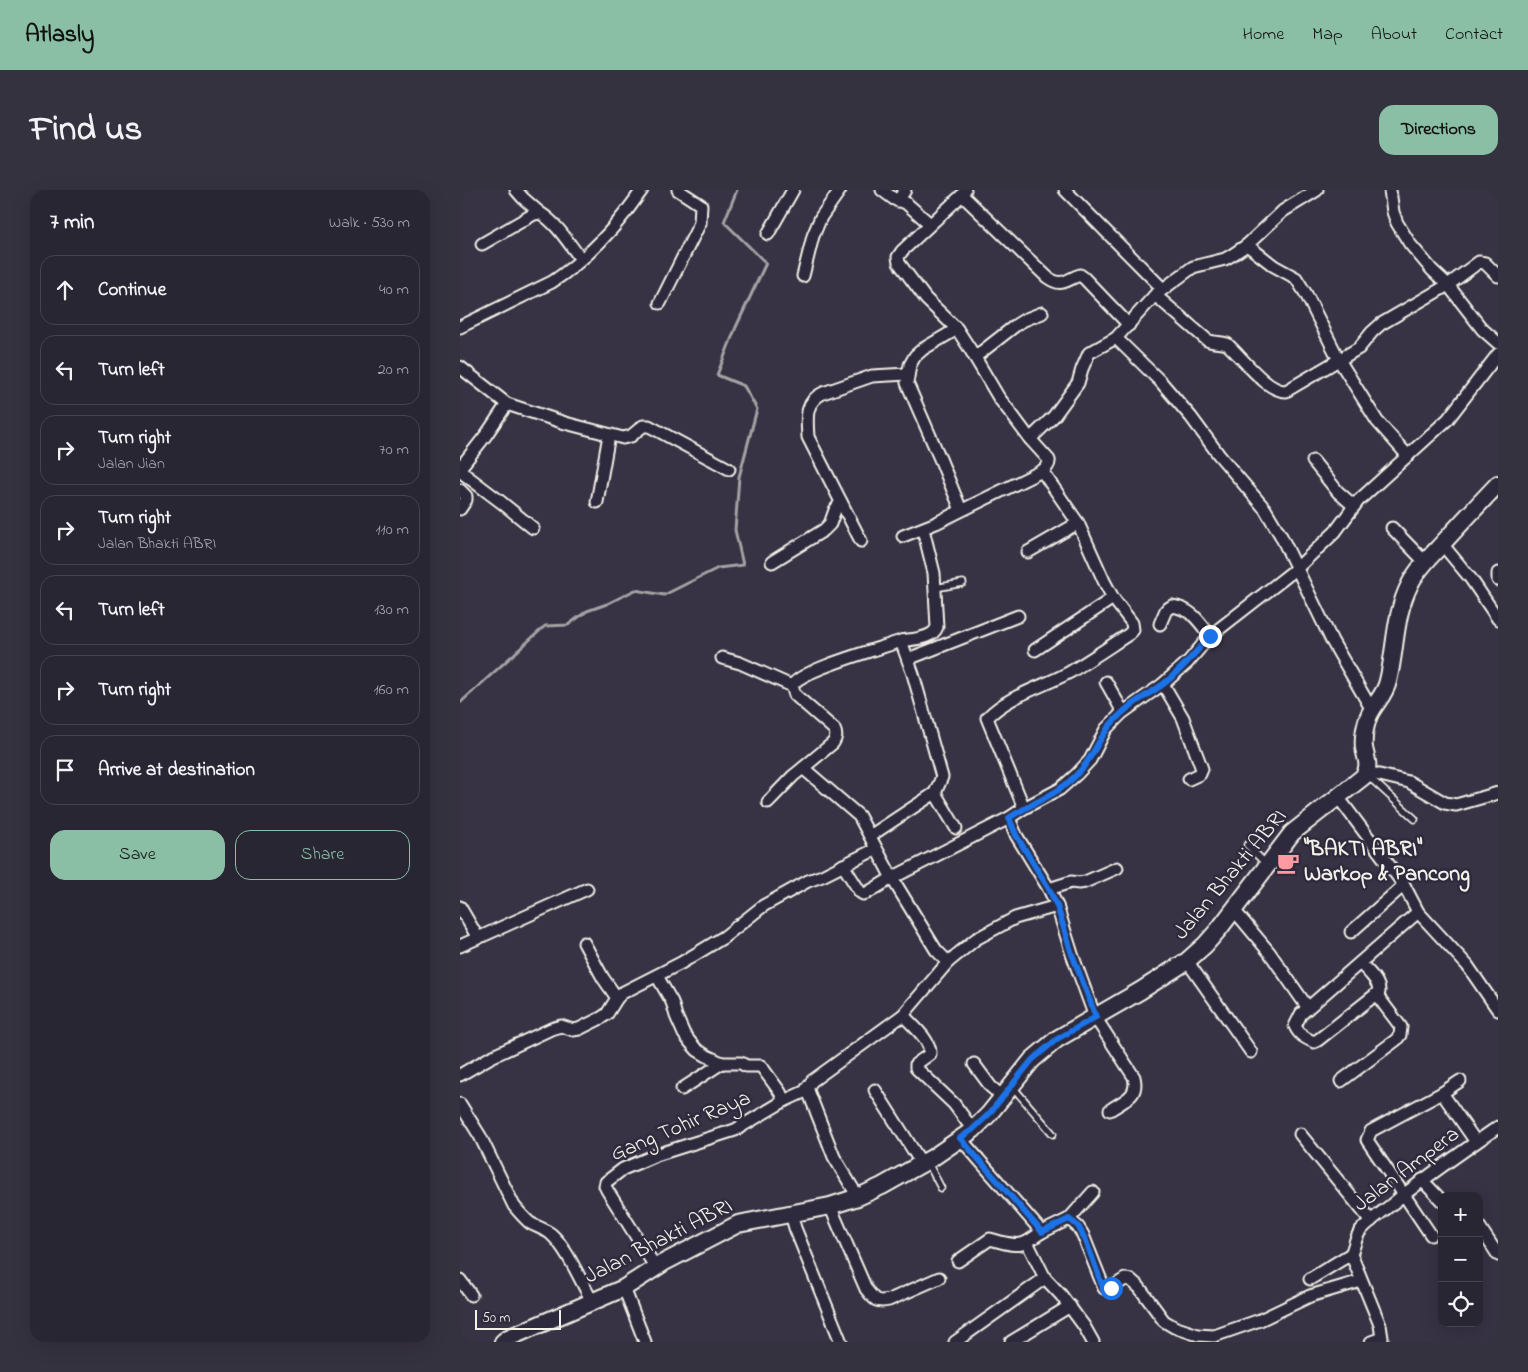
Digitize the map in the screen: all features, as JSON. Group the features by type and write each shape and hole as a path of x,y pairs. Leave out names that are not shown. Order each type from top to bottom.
{"street":[{"path":"516,190 545,216 581,259"},
{"path":"461,323 552,282 564,274 610,232 642,190"},
{"path":"660,303 700,223 701,217 701,205 678,190"},
{"path":"768,234 793,190"},
{"path":"803,276 813,236 821,218 840,190"},
{"path":"882,190 898,201 906,203 930,224"},
{"path":"898,201 905,190"},
{"path":"1065,190 1159,292 1207,340 1227,344 1251,369 1278,390 1286,391 1359,348 1381,324 1448,285 1479,262 1485,263 1498,276"},
{"path":"1030,440 1054,416 1078,383 1089,353 1116,338 1159,292 1193,267 1225,259 1246,245 1283,211 1317,190"},
{"path":"1390,190 1393,212 1410,244 1432,270 1448,285 1477,324 1498,343"},
{"path":"903,536 922,529 1042,472 1048,465 1049,460 1030,440 999,398 957,329 926,299 899,264 898,257 902,251 964,192 1047,278 1054,283 1064,283 1080,275 1129,324"},
{"path":"482,244 534,214 540,213"},
{"path":"1246,245 1274,266 1296,278 1340,360 1377,421 1408,456"},
{"path":"975,357 1016,325 1042,313"},
{"path":"957,329 923,349 915,356 907,374 907,383 938,452 961,510"},
{"path":"1116,338 1161,382 1191,417 1218,455 1265,509 1281,536 1332,641 1372,710"},
{"path":"843,865 857,889 863,894 867,893 1052,794 1077,774 1090,760 1106,729 1124,712 1163,684 1188,662 1210,636 1296,569 1335,532 1354,506 1448,419 1498,354"},
{"path":"460,367 507,404 623,438 631,436 643,426 649,426 729,469"},
{"path":"861,541 808,437 807,424 810,403 823,393 872,376 907,374"},
{"path":"507,404 486,436 460,469 533,528"},
{"path":"597,502 609,435"},
{"path":"1313,460 1338,492 1354,506"},
{"path":"1024,808 987,718 1016,697 1070,672 1133,630 1132,623 1104,581 1078,523 1042,472"},
{"path":"1498,484 1425,562 1411,582 1403,598 1398,615 1388,682 1372,710 1364,733 1364,748 1368,766 1366,773 1409,782 1446,803 1456,805 1472,802 1498,793"},
{"path":"460,490 466,496 466,500 460,509"},
{"path":"772,562 829,526 835,510 841,502"},
{"path":"1028,552 1078,523"},
{"path":"1392,528 1425,562"},
{"path":"792,686 796,681 828,665 901,641 931,635 936,631 934,573 922,529"},
{"path":"1442,544 1471,579 1498,618"},
{"path":"1498,573 1498,580"},
{"path":"1036,650 1114,598"},
{"path":"1160,624 1166,610 1172,606 1183,608 1200,622 1210,636"},
{"path":"908,659 1018,616"},
{"path":"870,836 935,793 942,777 908,659 901,641"},
{"path":"722,658 740,663 792,686 795,695 834,729 836,734 836,739 833,743 794,776 768,802"},
{"path":"1106,682 1124,712"},
{"path":"1163,684 1183,718 1202,769 1200,774 1189,779"},
{"path":"803,768 859,816 892,878 936,950 948,962"},
{"name":"Jalan Bhakti ABRI","path":"503,1342 508,1338 624,1288 679,1255 738,1224 830,1206 858,1197 924,1163 966,1134 989,1114 1032,1060 1050,1044 1187,961 1205,945 1234,910 1292,833 1366,773"},
{"path":"935,793 956,828"},
{"path":"1338,797 1404,885 1418,912 1466,965 1498,1010"},
{"path":"1009,818 1016,835 1049,889 1057,906 1072,954 1096,1017 1134,1077 1136,1085 1133,1094 1110,1110"},
{"path":"460,1075 498,1053 550,1029 562,1026 573,1030 579,1029 602,1018 607,1014 617,998 628,989 657,976 724,937 763,906 808,881 876,849"},
{"path":"1049,889 1071,882 1085,882 1117,868"},
{"path":"1351,932 1404,885"},
{"path":"460,946 587,889"},
{"path":"460,906 478,938"},
{"path":"858,1197 834,1156 808,1090 812,1081 903,1015 948,962 976,939 1014,918 1057,906"},
{"path":"1234,910 1269,952 1308,1008"},
{"path":"1360,963 1378,984 1380,992 1318,1040 1314,1042 1304,1037 1297,1031 1295,1026 1301,1014 1418,912"},
{"path":"584,942 603,978 617,998"},
{"path":"1187,961 1251,1052"},
{"path":"657,976 666,989 676,1016 690,1042 702,1054 722,1063 761,1066 780,1092 784,1101"},
{"path":"1341,1081 1400,1035 1401,1027 1376,994"},
{"path":"903,1015 925,1040 931,1052 915,1066 916,1068 954,1104 966,1134 1042,1232"},
{"path":"682,1089 722,1063"},
{"path":"974,1064 991,1087 1007,1091"},
{"path":"1431,1235 1367,1140 1371,1131 1442,1093 1460,1081"},
{"name":"Gang Tohir Raya","path":"656,1268 605,1186 606,1182 623,1169 656,1155 735,1130 784,1101 808,1090"},
{"path":"875,1090 924,1163"},
{"path":"1442,1093 1476,1142"},
{"path":"460,1104 480,1136 514,1206 529,1222 545,1230 554,1238 563,1249 592,1301"},
{"name":"Jalan Ampera","path":"1351,1254 1356,1238 1361,1230 1371,1221 1422,1180 1498,1127"},
{"path":"1300,1134 1371,1221"},
{"path":"1422,1180 1438,1196"},
{"path":"958,1261 990,1239 1002,1243 1020,1245 1027,1242 1042,1232 1069,1219 1093,1192"},
{"path":"830,1206 866,1288 874,1300 880,1302 889,1300 939,1278"},
{"path":"791,1214 841,1342"},
{"path":"1069,1219 1078,1226 1086,1241 1104,1288 1111,1288 1125,1279 1131,1280 1139,1287 1164,1321 1174,1327 1198,1335 1214,1336 1260,1320 1310,1296 1361,1281"},
{"path":"1483,1232 1498,1255"},
{"path":"1027,1242 1045,1278 1070,1306 1094,1342"},
{"path":"1310,1279 1351,1254 1380,1325 1384,1340 1370,1342"},
{"path":"955,1342 1045,1278"},
{"path":"460,1280 471,1295"},
{"path":"624,1288 645,1342"},
{"path":"1011,1342 1070,1306"}],"lane":[{"path":"935,588 963,583"},
{"path":"1366,773 1416,819"},
{"path":"1247,845 1267,865"},
{"path":"1007,1091 1053,1134"},
{"path":"924,1163 941,1188"}],"waterway":[{"path":"460,703 545,626 568,625 587,611 607,604 635,590 664,595 718,568 743,565 735,530 739,477 757,409 744,386 717,375 736,327 766,263 724,222 737,190"}],"place":[{"name":"\"BAKTI ABRI\" Warkop & Pancong","path":"1288,863"}],"route":[{"path":"1111,1288 1107,1289 1102,1285 1086,1241 1078,1226 1069,1219 1042,1232 960,1138 989,1114 1032,1060 1044,1049 1057,1039 1096,1017 1072,954 1057,906 1049,889 1016,835 1009,818 1060,789 1077,774 1090,760 1106,729 1122,713 1163,684 1188,662 1210,636"}]}
